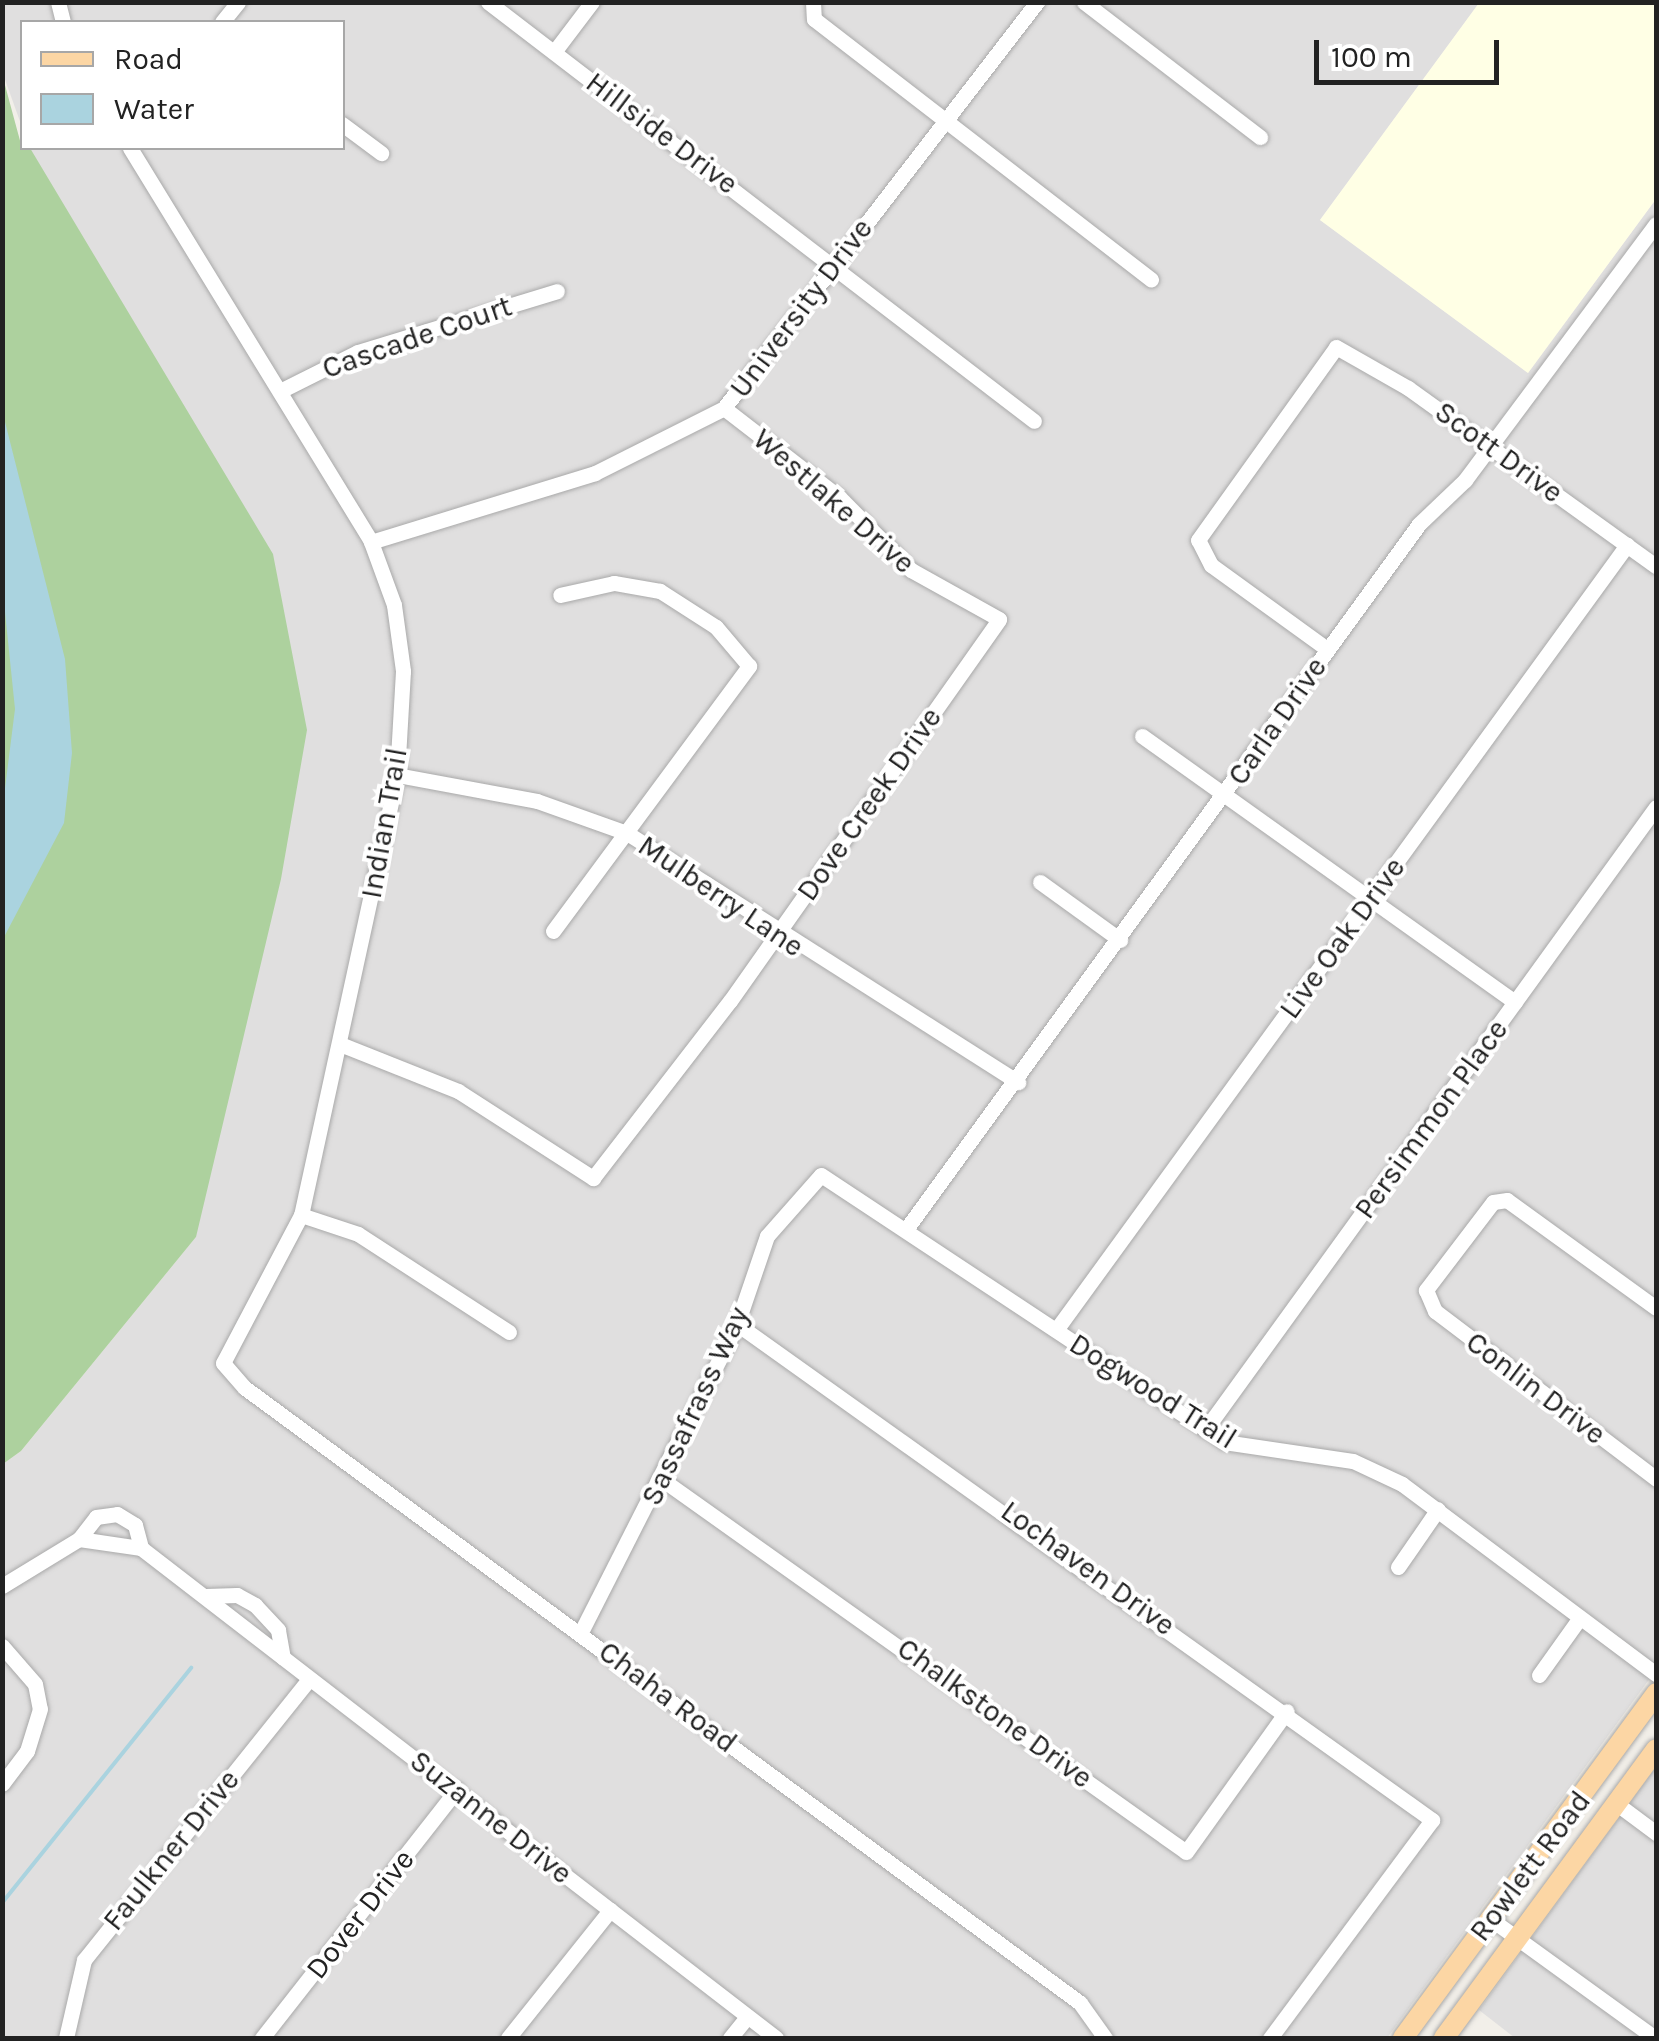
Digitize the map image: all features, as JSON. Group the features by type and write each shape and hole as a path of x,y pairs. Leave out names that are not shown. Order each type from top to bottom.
{"main road":[{"name":"Rowlett Road","path":"1404,2038 1656,1693"},
{"name":"Rowlett Road","path":"1444,2038 1656,1749"},
{"path":"1418,2038 1452,1991 1452,1970"}],"street":[{"name":"Hillside Drive","path":"488,2 1034,421"},
{"path":"554,52 592,2"},
{"path":"813,2 814,19 1151,280"},
{"name":"University Drive","path":"371,542 595,473 724,408 1037,2"},
{"path":"1084,2 1260,137"},
{"path":"345,126 380,153"},
{"name":"Indian Trail","path":"131,150 371,542 394,606 403,670 397,775 301,1215 223,1363"},
{"name":"Carla Drive","path":"907,1228 1018,1082 1419,524 1491,445 1656,224"},
{"name":"Cascade Court","path":"280,391 358,352 557,291"},
{"name":"Scott Drive","path":"1327,649 1211,565 1198,540 1201,527 1336,347 1353,350 1656,566"},
{"name":"Westlake Drive","path":"724,408 838,497 911,570 999,619"},
{"name":"Live Oak Drive","path":"1056,1330 1627,545"},
{"path":"553,931 749,666 716,627 660,591 614,582 560,594"},
{"name":"Dove Creek Drive","path":"340,1044 458,1091 593,1178 776,935 999,619"},
{"path":"1142,736 1223,799 1370,897 1514,1002"},
{"name":"Mulberry Lane","path":"397,775 536,801 627,833 776,935 1018,1082"},
{"name":"Persimmon Place","path":"1205,1430 1656,807"},
{"path":"1040,882 1120,940"},
{"name":"Dogwood Trail","path":"809,1181 834,1180 1205,1430 1244,1449 1365,1465 1438,1509 1656,1674"},
{"name":"Sassafrass Way","path":"581,1632 738,1324 768,1236 809,1181"},
{"name":"Conlin Drive","path":"1656,1308 1507,1200 1493,1202 1426,1290 1434,1311 1656,1479"},
{"path":"301,1215 358,1234 509,1332"},
{"name":"Lochaven Drive","path":"738,1324 1287,1710 1432,1820 1270,2038"},
{"name":"Chaha Road","path":"223,1363 245,1388 1080,2003 1105,2038"},
{"name":"Chalkstone Drive","path":"660,1478 1186,1852 1287,1710"},
{"path":"1398,1566 1438,1509"},
{"name":"Suzanne Drive","path":"2,1586 79,1539 96,1517 117,1514 135,1525 141,1548 776,2038"},
{"path":"79,1539 141,1548"},
{"path":"206,1596 238,1595 255,1605 278,1630 283,1658"},
{"path":"1539,1676 1579,1619"},
{"path":"2,1646 35,1684 40,1709 27,1751 2,1784"},
{"name":"Faulkner Drive","path":"66,2038 84,1960 309,1679"},
{"name":"Dover Drive","path":"262,2038 457,1789"},
{"path":"1617,1804 1656,1833"},
{"path":"508,2038 610,1910"},
{"path":"1492,1920 1655,2038"},
{"path":"730,2038 747,2017"}],"shaded area":[{"path":"3,2 1479,3 1320,220 1528,373 1656,199 1656,1670 1387,2038 3,2038 3,1464 21,1451 196,1237 30,150 345,150 345,20 20,20 20,121 3,74"},
{"path":"1479,3 1656,3 1656,199 1528,373 1320,220"},
{"path":"1656,1767 1656,2038 1515,2038 1479,2010"}],"green space":[{"path":"2,74 20,150 31,150 273,554 307,730 281,879 196,1237 21,1451 3,1464"}],"water":[{"path":"3,414 65,659 72,753 64,823 3,939 2,812 15,709 2,583"}],"waterway":[{"path":"2,1903 191,1668"}]}
